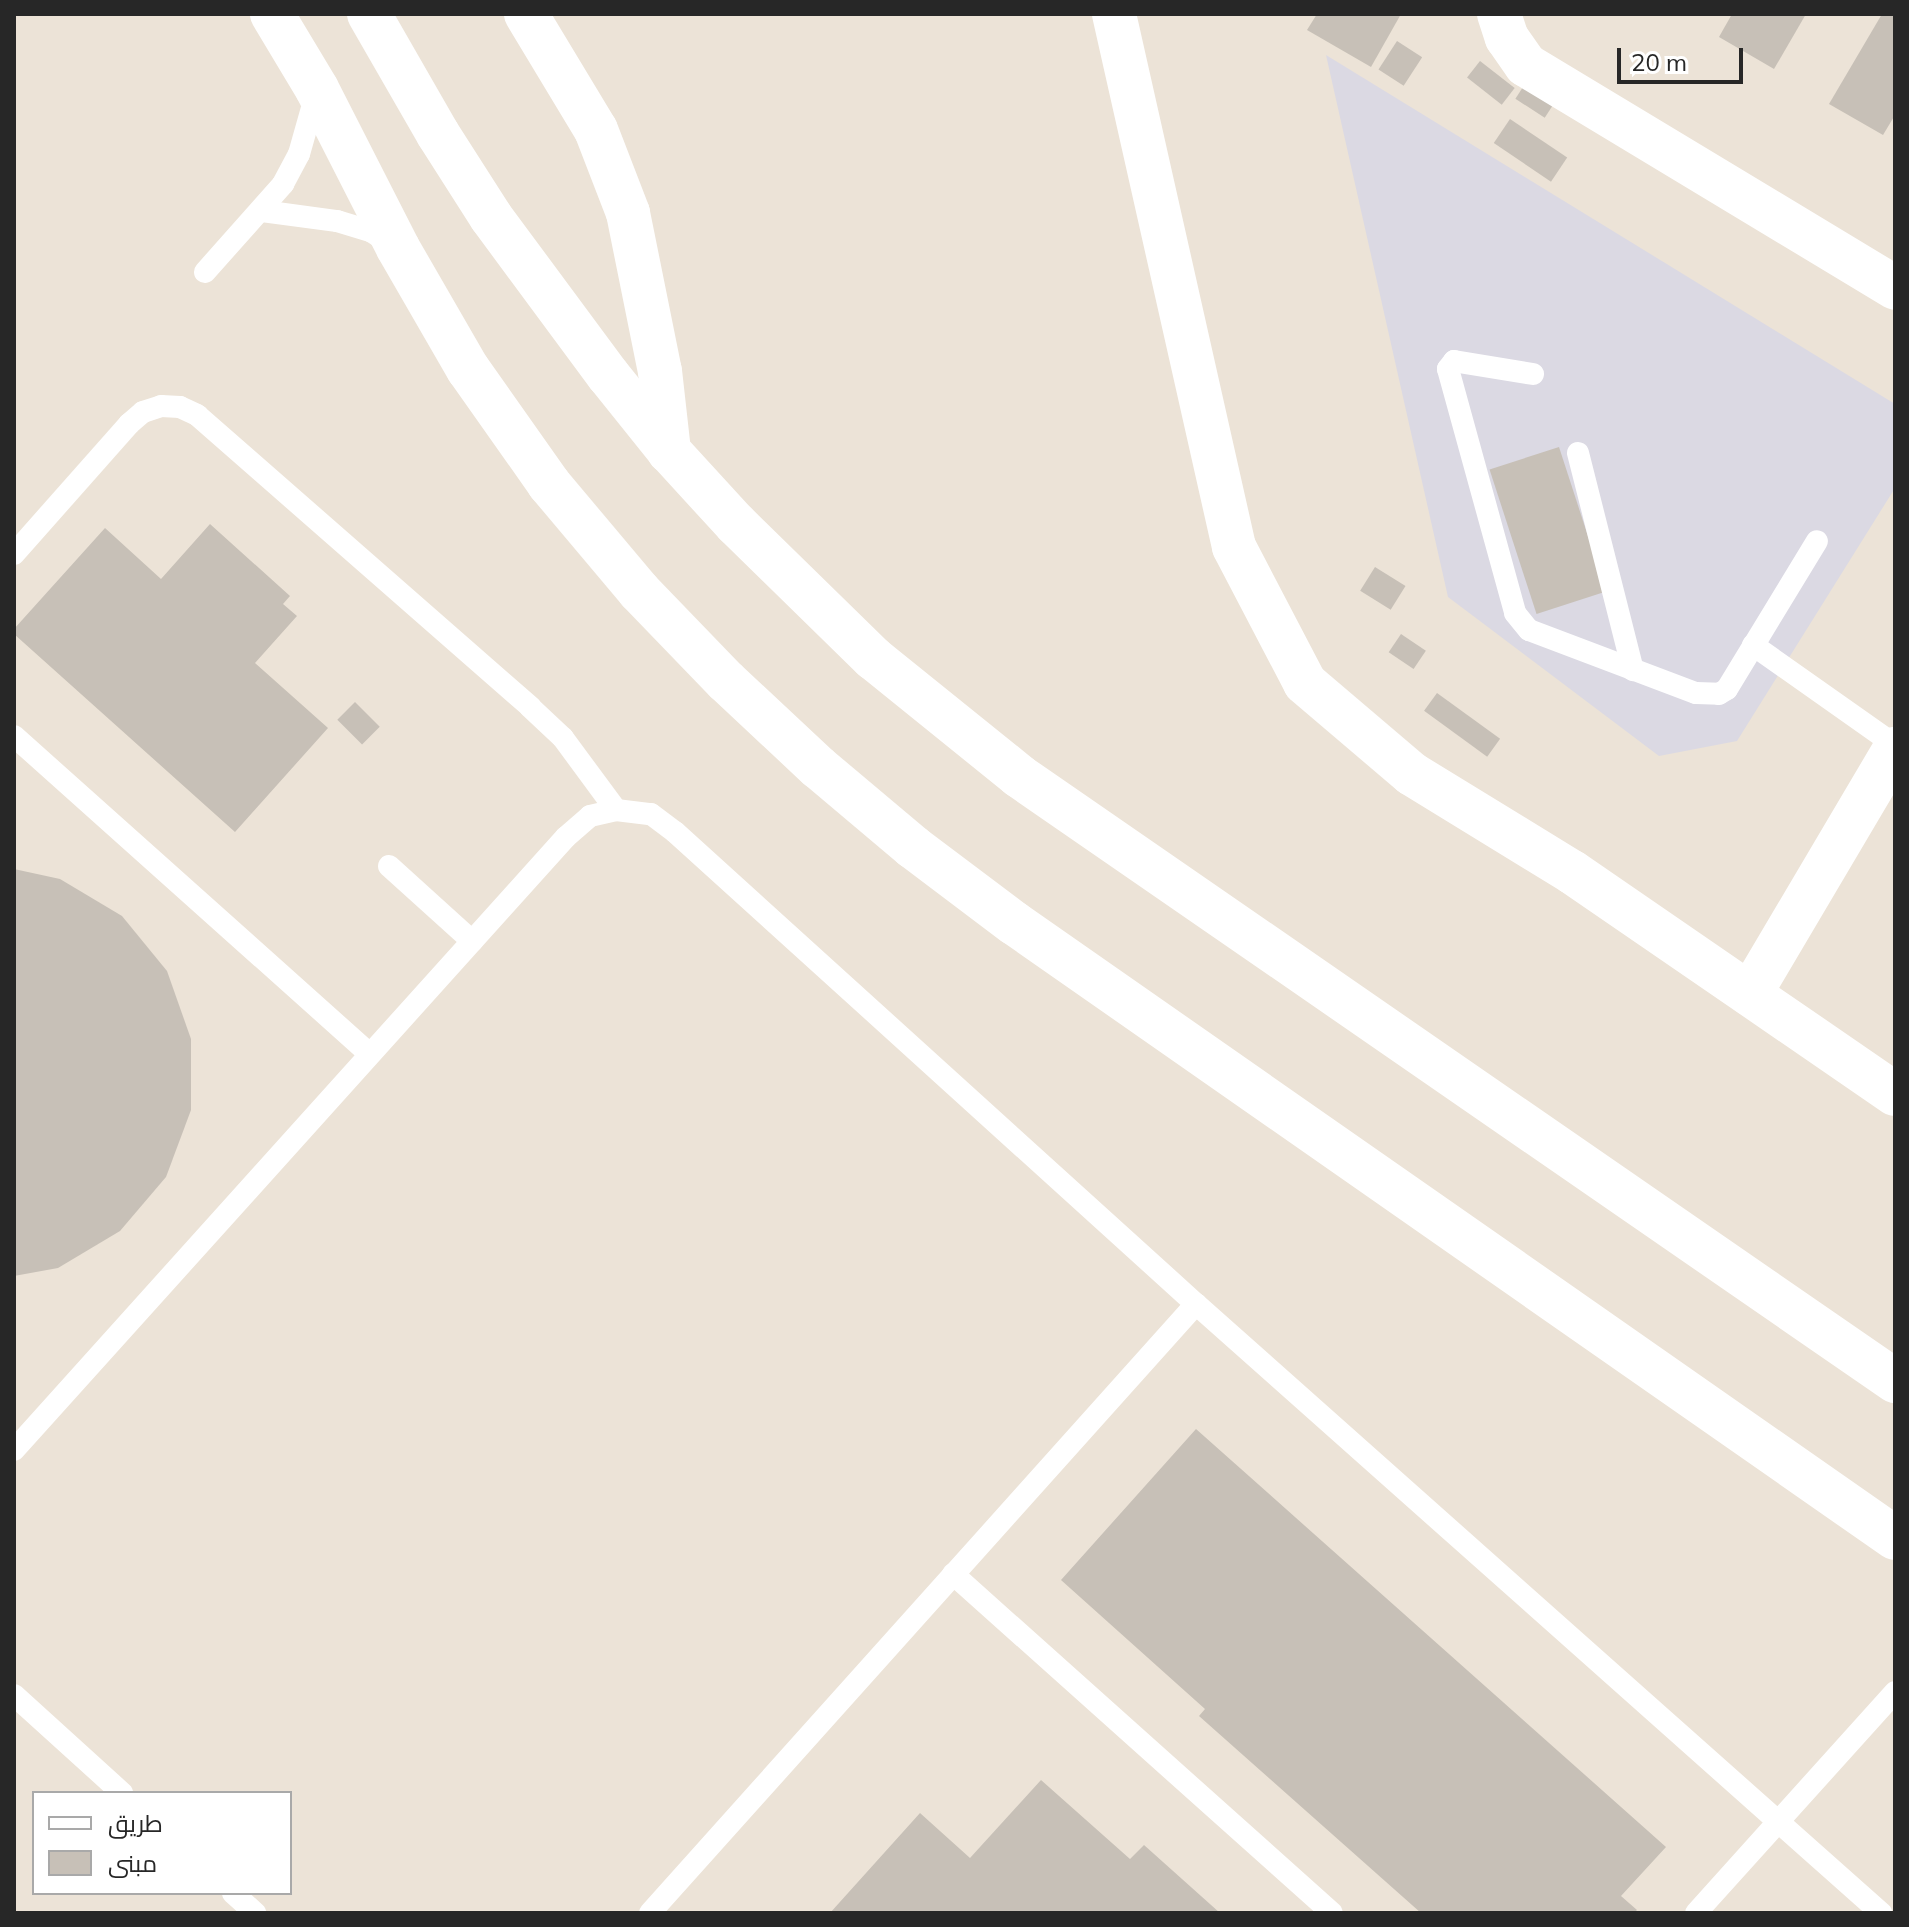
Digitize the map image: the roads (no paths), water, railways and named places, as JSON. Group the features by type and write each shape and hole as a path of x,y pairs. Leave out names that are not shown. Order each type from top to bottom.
{"street":[{"path":"272,14 317,89 398,248 468,369 549,484 639,591 726,681 818,767 913,847 1014,923 1884,1530"},
{"path":"369,14 491,217 547,297 669,451 806,594 862,647 1019,776 1895,1381"},
{"path":"514,14 553,57"},
{"path":"526,14 596,130 628,213 660,371 669,451"},
{"path":"1114,14 1234,547 1305,683 1412,774 1572,872 1895,1094"},
{"path":"1499,14 1507,38 1526,65 1895,288"},
{"path":"1750,994 1895,747"}],"lane":[{"path":"205,272 283,184 299,154 317,89"},
{"path":"262,211 337,221 372,232 398,248"},
{"path":"1533,374 1454,361 1448,369 1515,613 1529,630 1696,693 1719,694 1727,689 1817,541"},
{"path":"14,554 129,424 143,412 161,406 180,407 197,415 530,707 592,772 616,810"},
{"path":"1578,453 1633,670"},
{"path":"1753,645 1895,747"},
{"path":"14,736 370,1054"},
{"path":"14,1450 566,837 590,816 616,810 651,814 675,832 1196,1304 1881,1913"},
{"path":"389,866 472,941"},
{"path":"650,1913 1196,1304"},
{"path":"1884,1530 1895,1563"},
{"path":"953,1574 1332,1913"},
{"path":"1696,1913 1895,1692"},
{"path":"14,1695 120,1791"},
{"path":"235,1895 255,1913"}]}
